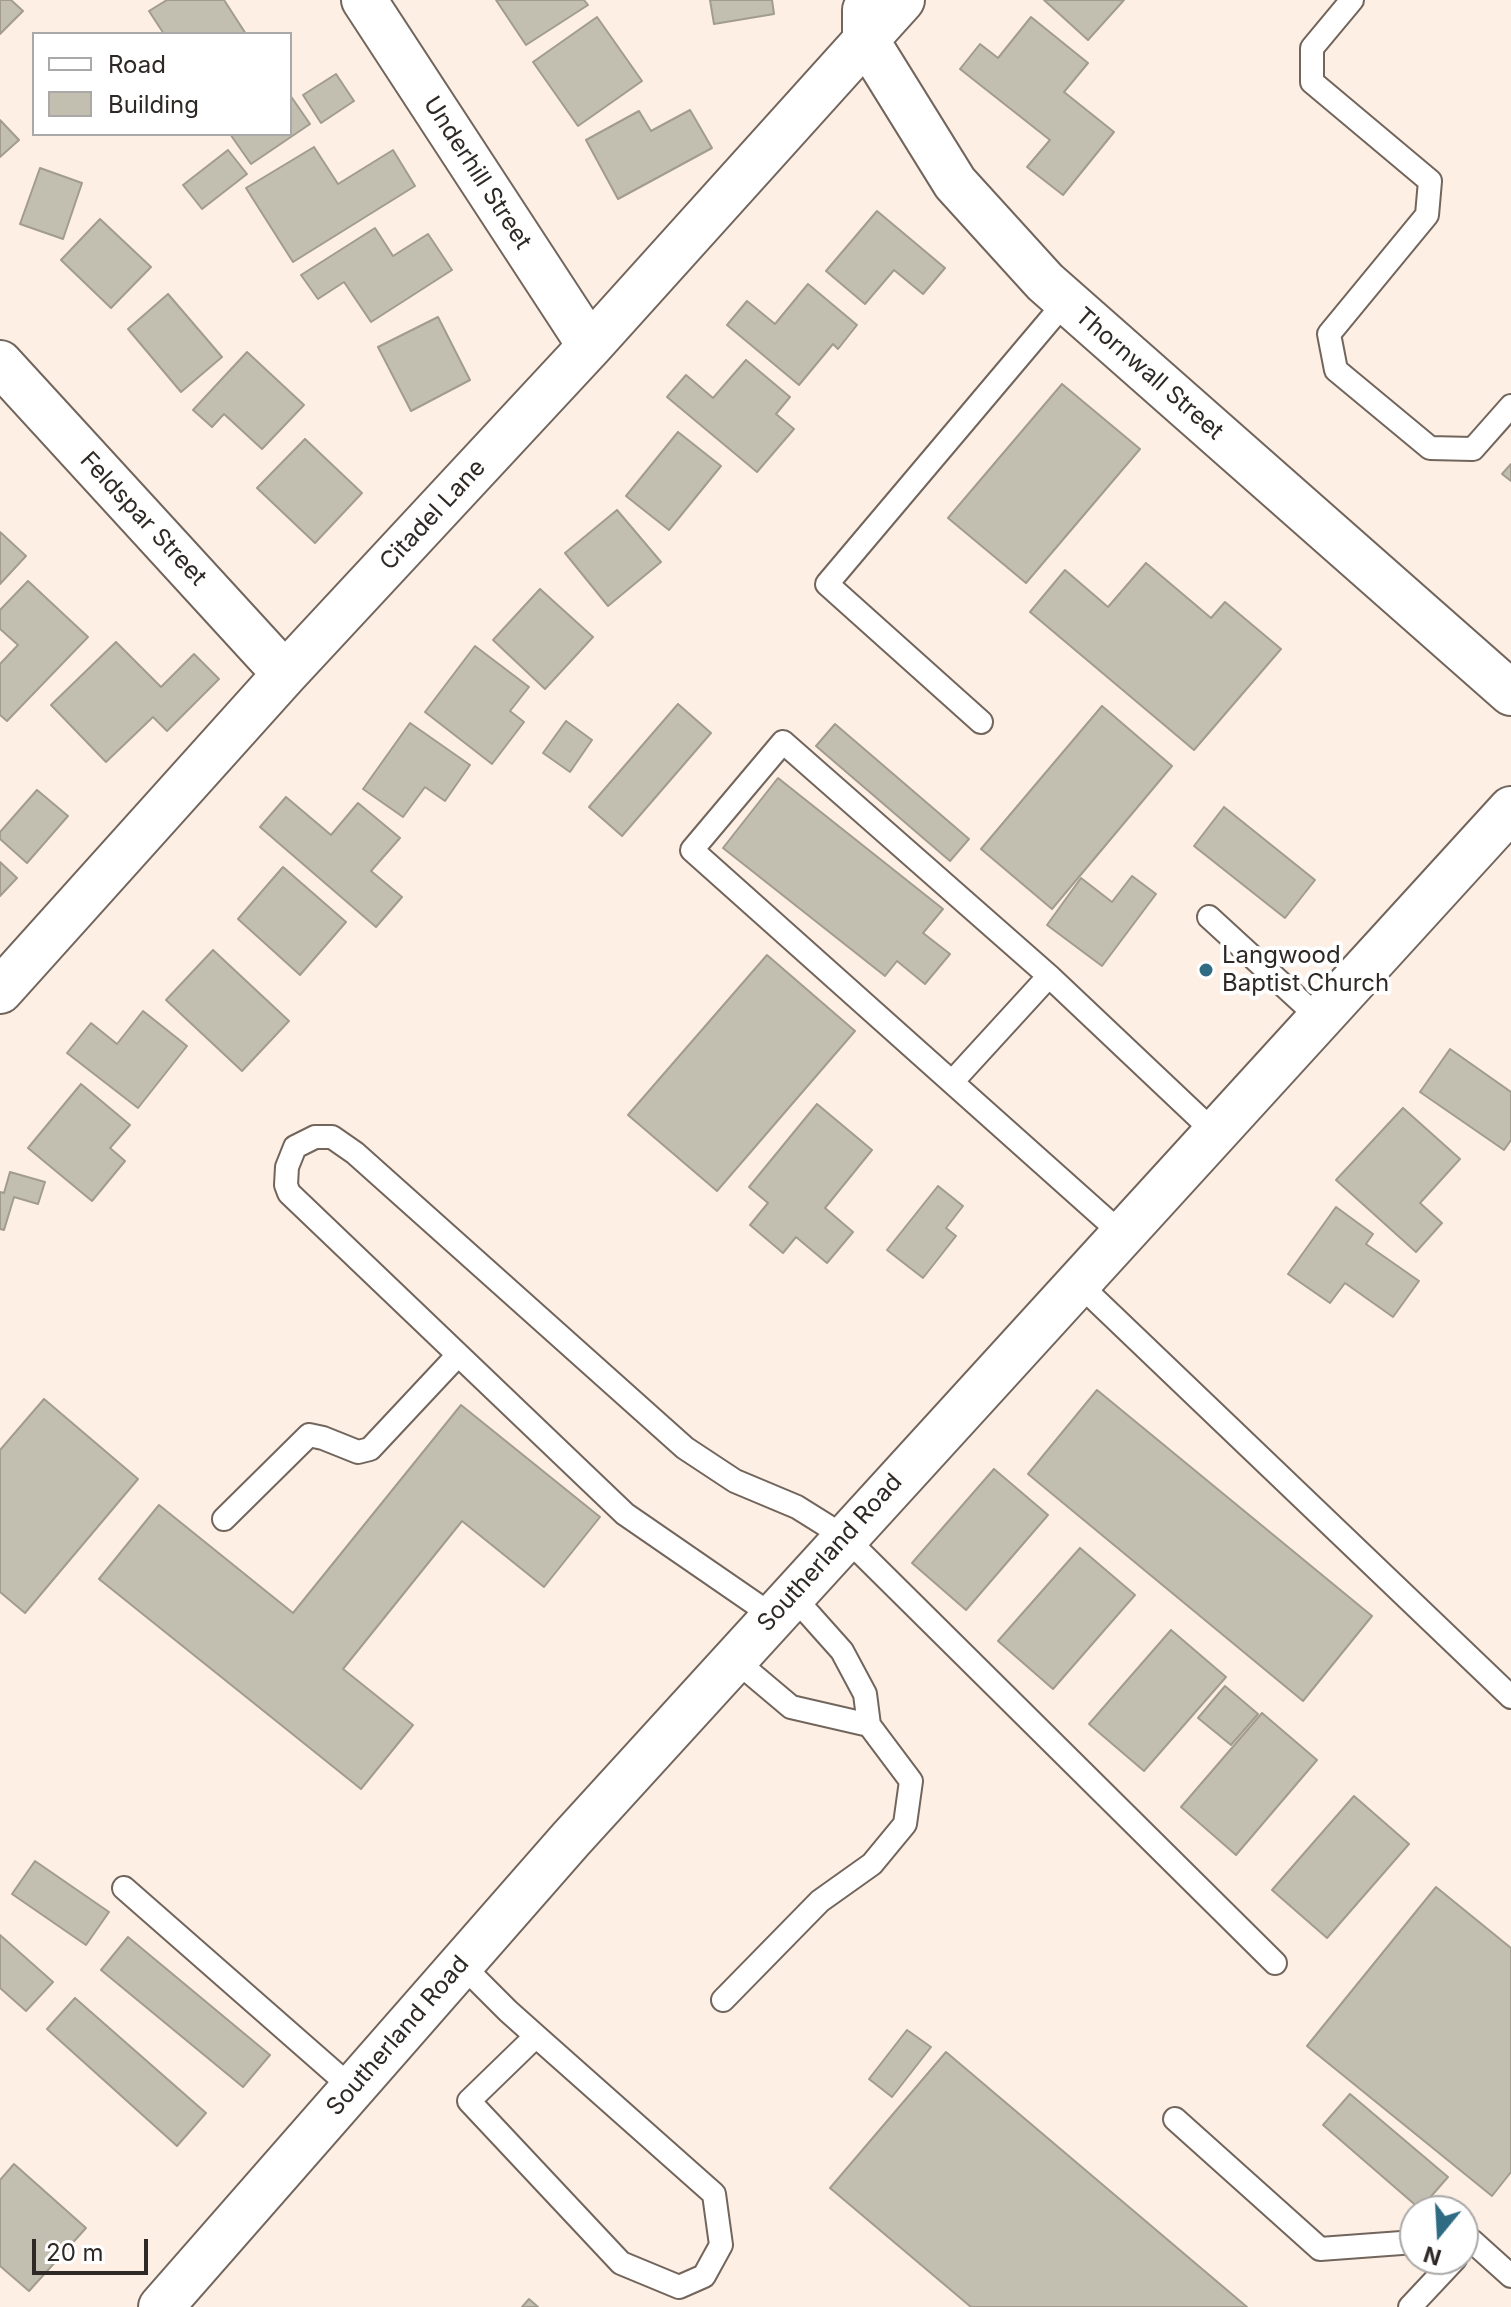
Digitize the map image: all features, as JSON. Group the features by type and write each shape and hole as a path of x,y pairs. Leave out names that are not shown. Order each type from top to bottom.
{"street":[{"name":"Underhill Street","path":"364,0 590,346"},
{"name":"Citadel Lane","path":"0,991 285,674 590,346 865,19 902,0"},
{"name":"Thornwall Street","path":"865,19 955,183 1045,282 1511,693"},
{"name":"Feldspar Street","path":"0,363 285,674"},
{"name":"Southerland Road","path":"161,2307 461,1964 734,1659 1511,809"}],"lane":[{"path":"1352,0 1312,48 1312,82 1430,181 1427,215 1329,334 1336,370 1430,448 1473,449 1511,406"},
{"path":"981,722 827,584 1066,301"},
{"path":"1122,1234 692,850 783,742 1049,976 1214,1132"},
{"path":"1209,917 1319,1018"},
{"path":"952,1082 1049,976"},
{"path":"723,2000 820,1901 872,1864 905,1824 911,1781 869,1725 865,1694 842,1651 782,1606 625,1514 289,1193 287,1167 295,1147 315,1137 332,1137 355,1153 685,1448 735,1481 797,1507 845,1537 1275,1963"},
{"path":"1078,1283 1511,1697"},
{"path":"224,1519 309,1435 358,1452 370,1449 458,1355"},
{"path":"734,1659 791,1707 869,1725"},
{"path":"124,1888 352,2088"},
{"path":"461,1964 536,2036 714,2194 721,2245 704,2276 679,2287 621,2263 469,2101 536,2036"},
{"path":"1175,2119 1320,2249 1399,2243"},
{"path":"1479,2253 1511,2276"},
{"path":"1410,2307 1440,2275"}],"building":[{"path":"0,0 11,0 23,11 0,34"},
{"path":"167,0 224,0 245,32 163,32 149,11"},
{"path":"496,0 584,0 588,5 526,45"},
{"path":"710,0 772,0 774,14 714,24"},
{"path":"1044,0 1124,0 1088,40"},
{"path":"597,17 642,81 578,126 533,62"},
{"path":"1031,17 1088,63 1064,92 1114,132 1063,195 1027,167 1050,140 960,69 980,44 998,58"},
{"path":"336,74 354,101 321,123 303,95"},
{"path":"292,98 310,124 251,164 231,136 292,136"},
{"path":"690,110 712,148 618,199 586,140 639,111 651,131"},
{"path":"0,120 19,140 0,157"},
{"path":"314,147 338,184 393,150 415,186 293,262 246,188"},
{"path":"228,150 247,174 202,209 183,185"},
{"path":"40,168 82,183 63,239 20,224"},
{"path":"877,211 945,268 923,294 894,270 865,304 826,271"},
{"path":"100,219 151,267 111,308 61,260"},
{"path":"375,228 393,256 428,234 452,270 371,322 344,282 318,299 301,275"},
{"path":"808,284 857,325 838,349 833,344 799,385 727,325 747,301 775,324"},
{"path":"168,294 222,357 181,392 128,329"},
{"path":"438,317 470,380 411,411 378,347"},
{"path":"247,352 304,405 262,449 224,414 212,427 193,410"},
{"path":"746,360 790,397 776,414 794,429 757,472 667,397 686,375 713,398"},
{"path":"1062,384 1140,449 1026,583 948,518"},
{"path":"678,432 721,466 669,530 626,496"},
{"path":"305,439 362,493 315,543 257,488"},
{"path":"1511,464 1511,481 1502,474"},
{"path":"617,510 661,562 608,606 565,553"},
{"path":"0,532 26,556 0,584"},
{"path":"1146,563 1211,618 1225,602 1281,649 1194,750 1030,612 1065,570 1108,607"},
{"path":"28,581 88,637 7,721 0,715 0,664 18,645 0,629 0,610"},
{"path":"540,589 593,637 545,689 493,640"},
{"path":"116,642 161,687 194,654 219,679 167,731 153,717 106,762 51,705"},
{"path":"475,646 529,687 510,711 524,722 492,764 425,712"},
{"path":"678,704 711,733 622,836 589,807"},
{"path":"1102,706 1172,766 1052,909 981,849"},
{"path":"566,721 592,740 570,772 543,753"},
{"path":"410,723 470,765 445,801 425,787 403,817 363,789"},
{"path":"835,724 969,839 950,861 816,746"},
{"path":"778,778 943,909 923,933 950,954 925,984 897,961 885,976 723,848"},
{"path":"37,790 68,816 27,863 0,839 0,832"},
{"path":"286,797 331,835 358,803 400,838 371,871 402,897 376,927 260,827"},
{"path":"1224,807 1315,880 1285,918 1194,846"},
{"path":"0,862 17,878 0,896"},
{"path":"283,867 346,922 300,975 238,919"},
{"path":"1132,876 1156,894 1102,966 1047,925 1081,878 1112,902"},
{"path":"213,950 289,1021 242,1071 166,1000"},
{"path":"767,955 855,1031 717,1191 628,1115"},
{"path":"143,1011 187,1046 138,1108 67,1053 91,1023 117,1044"},
{"path":"1450,1049 1511,1092 1511,1140 1504,1150 1420,1092"},
{"path":"81,1084 130,1125 110,1148 125,1161 92,1201 28,1148"},
{"path":"817,1104 872,1150 825,1208 853,1232 827,1263 796,1237 783,1253 750,1225 768,1203 749,1187"},
{"path":"1403,1108 1460,1159 1420,1203 1442,1223 1416,1252 1336,1180"},
{"path":"10,1172 45,1182 38,1204 14,1197 4,1230 0,1229 0,1192 4,1193"},
{"path":"938,1186 963,1206 946,1228 956,1236 923,1278 887,1250"},
{"path":"1336,1207 1373,1234 1366,1244 1419,1281 1393,1317 1345,1283 1330,1303 1288,1274"},
{"path":"1097,1390 1372,1616 1303,1701 1028,1474"},
{"path":"44,1399 138,1479 25,1613 0,1592 0,1450"},
{"path":"461,1405 600,1517 544,1587 462,1521 343,1669 413,1725 361,1789 99,1579 159,1505 293,1613"},
{"path":"994,1469 1048,1515 966,1610 912,1563"},
{"path":"1080,1548 1135,1595 1053,1689 998,1641"},
{"path":"1171,1630 1226,1677 1144,1771 1089,1724"},
{"path":"1225,1686 1258,1714 1231,1745 1198,1718"},
{"path":"1262,1713 1317,1760 1236,1855 1181,1807"},
{"path":"1354,1796 1409,1844 1327,1938 1272,1890"},
{"path":"35,1861 109,1912 86,1945 12,1894"},
{"path":"1436,1887 1511,1948 1511,2172 1492,2196 1307,2046"},
{"path":"0,1935 53,1982 26,2011 0,1988"},
{"path":"128,1937 270,2055 243,2087 101,1970"},
{"path":"75,1998 206,2113 177,2146 47,2029"},
{"path":"907,2030 931,2047 892,2097 869,2079"},
{"path":"946,2052 1247,2307 971,2307 830,2188"},
{"path":"1350,2094 1448,2177 1432,2195 1404,2195 1323,2125"},
{"path":"14,2164 86,2228 29,2291 0,2266 0,2180"},
{"path":"529,2299 538,2307 522,2307"}],"place":[{"name":"Langwood Baptist Church","path":"1206,970"}]}
